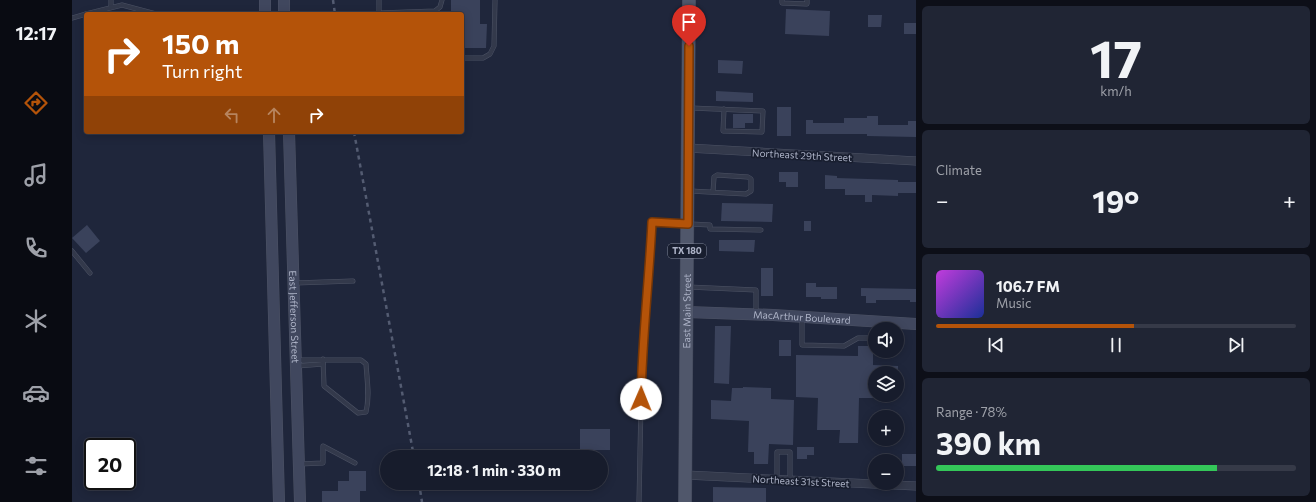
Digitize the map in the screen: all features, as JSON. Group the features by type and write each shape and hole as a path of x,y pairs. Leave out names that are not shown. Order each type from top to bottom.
{"main road":[{"path":"265,0 265,12"},
{"path":"284,0 284,12"},
{"name":"East Main Street","path":"686,502 689,0"},
{"name":"East Jefferson Street","path":"269,134 279,502"},
{"name":"East Jefferson Street","path":"289,134 300,502"},
{"name":"MacArthur Boulevard","path":"687,312 802,316 868,324"},
{"name":"MacArthur Boulevard","path":"904,324 916,324"}],"street":[{"name":"Northeast 29th Street","path":"688,148 916,162"},
{"name":"Northeast 31st Street","path":"686,475 916,486"}],"lane":[{"path":"111,0 111,7"},
{"path":"379,0 379,12"},
{"path":"416,12 435,11 440,8 442,0"},
{"path":"464,58 483,58 490,54 494,46 496,0"},
{"path":"782,0 782,3 807,4 807,0"},
{"path":"93,12 122,5 148,12"},
{"path":"72,18 84,15"},
{"path":"688,108 724,109 763,111 762,132 723,131 724,109"},
{"path":"688,191 746,194 751,191 751,179 748,177 717,175 714,177 713,192"},
{"path":"639,502 642,355 652,222 710,224 710,229 761,230"},
{"path":"72,251 90,273"},
{"path":"293,283 353,281"},
{"path":"687,287 756,290 756,314"},
{"path":"802,316 802,345 844,346 858,338 868,338"},
{"path":"296,363 361,360 366,364 368,402 366,412 358,413 324,386 323,362"},
{"path":"299,464 323,463 323,446 355,463"},
{"path":"777,479 777,452 790,452 790,480"}],"building":[{"path":"451,0 480,0 480,24 487,24 486,48 464,48 464,12 451,12"},
{"path":"786,9 830,11 829,36 785,34"},
{"path":"868,15 882,15 881,27 868,27"},
{"path":"904,23 916,23 916,34 904,34"},
{"path":"718,60 743,61 742,74 718,73"},
{"path":"716,91 753,93 753,102 716,101"},
{"path":"777,107 791,107 791,136 777,136"},
{"path":"733,114 753,114 753,123 745,123 745,128 733,128"},
{"path":"867,116 878,116 878,125 908,125 908,121 916,121 916,137 867,136 867,134 806,134 806,120 813,120 813,123 844,123 844,118 867,118"},
{"path":"779,172 798,172 798,187 786,187 786,182 779,182"},
{"path":"825,175 837,176 837,178 916,182 916,193 898,193 898,196 872,195 872,202 865,202 865,195 845,195 845,189 825,189"},
{"path":"722,203 773,204 772,222 721,221"},
{"path":"804,221 811,221 811,231 804,231"},
{"path":"87,225 100,241 86,253 72,238"},
{"path":"719,240 755,240 754,252 719,251"},
{"path":"761,268 773,268 773,296 761,296"},
{"path":"806,283 816,283 816,287 837,287 837,299 806,297"},
{"path":"861,288 916,289 916,302 910,302 910,300 876,300 876,303 866,303 866,296 861,296"},
{"path":"715,326 731,326 729,384 714,383"},
{"path":"779,340 791,340 791,356 779,356"},
{"path":"858,346 868,346 868,358 873,358 873,365 898,366 868,366 868,398 859,398 858,443 839,443 840,430 817,430 818,398 796,397 796,355 858,356"},
{"path":"732,388 771,388 771,399 794,400 793,445 769,444 768,464 754,464 754,452 748,452 749,421 711,419 711,400 731,401"},
{"path":"580,429 610,429 610,450 580,450"},
{"path":"797,447 814,447 814,455 807,455 807,459 797,459"},
{"path":"904,454 916,454 916,466 904,466"},
{"path":"349,471 366,471 366,491 360,491 360,502 322,502 322,491 338,491 338,481 349,481"},
{"path":"713,487 766,488 766,502 713,502"}],"railway":[{"path":"333,0 335,12"},
{"path":"354,134 413,450"},
{"path":"420,490 422,502"}],"route":[{"path":"641,399 642,355 652,222 688,224 689,46"}]}
